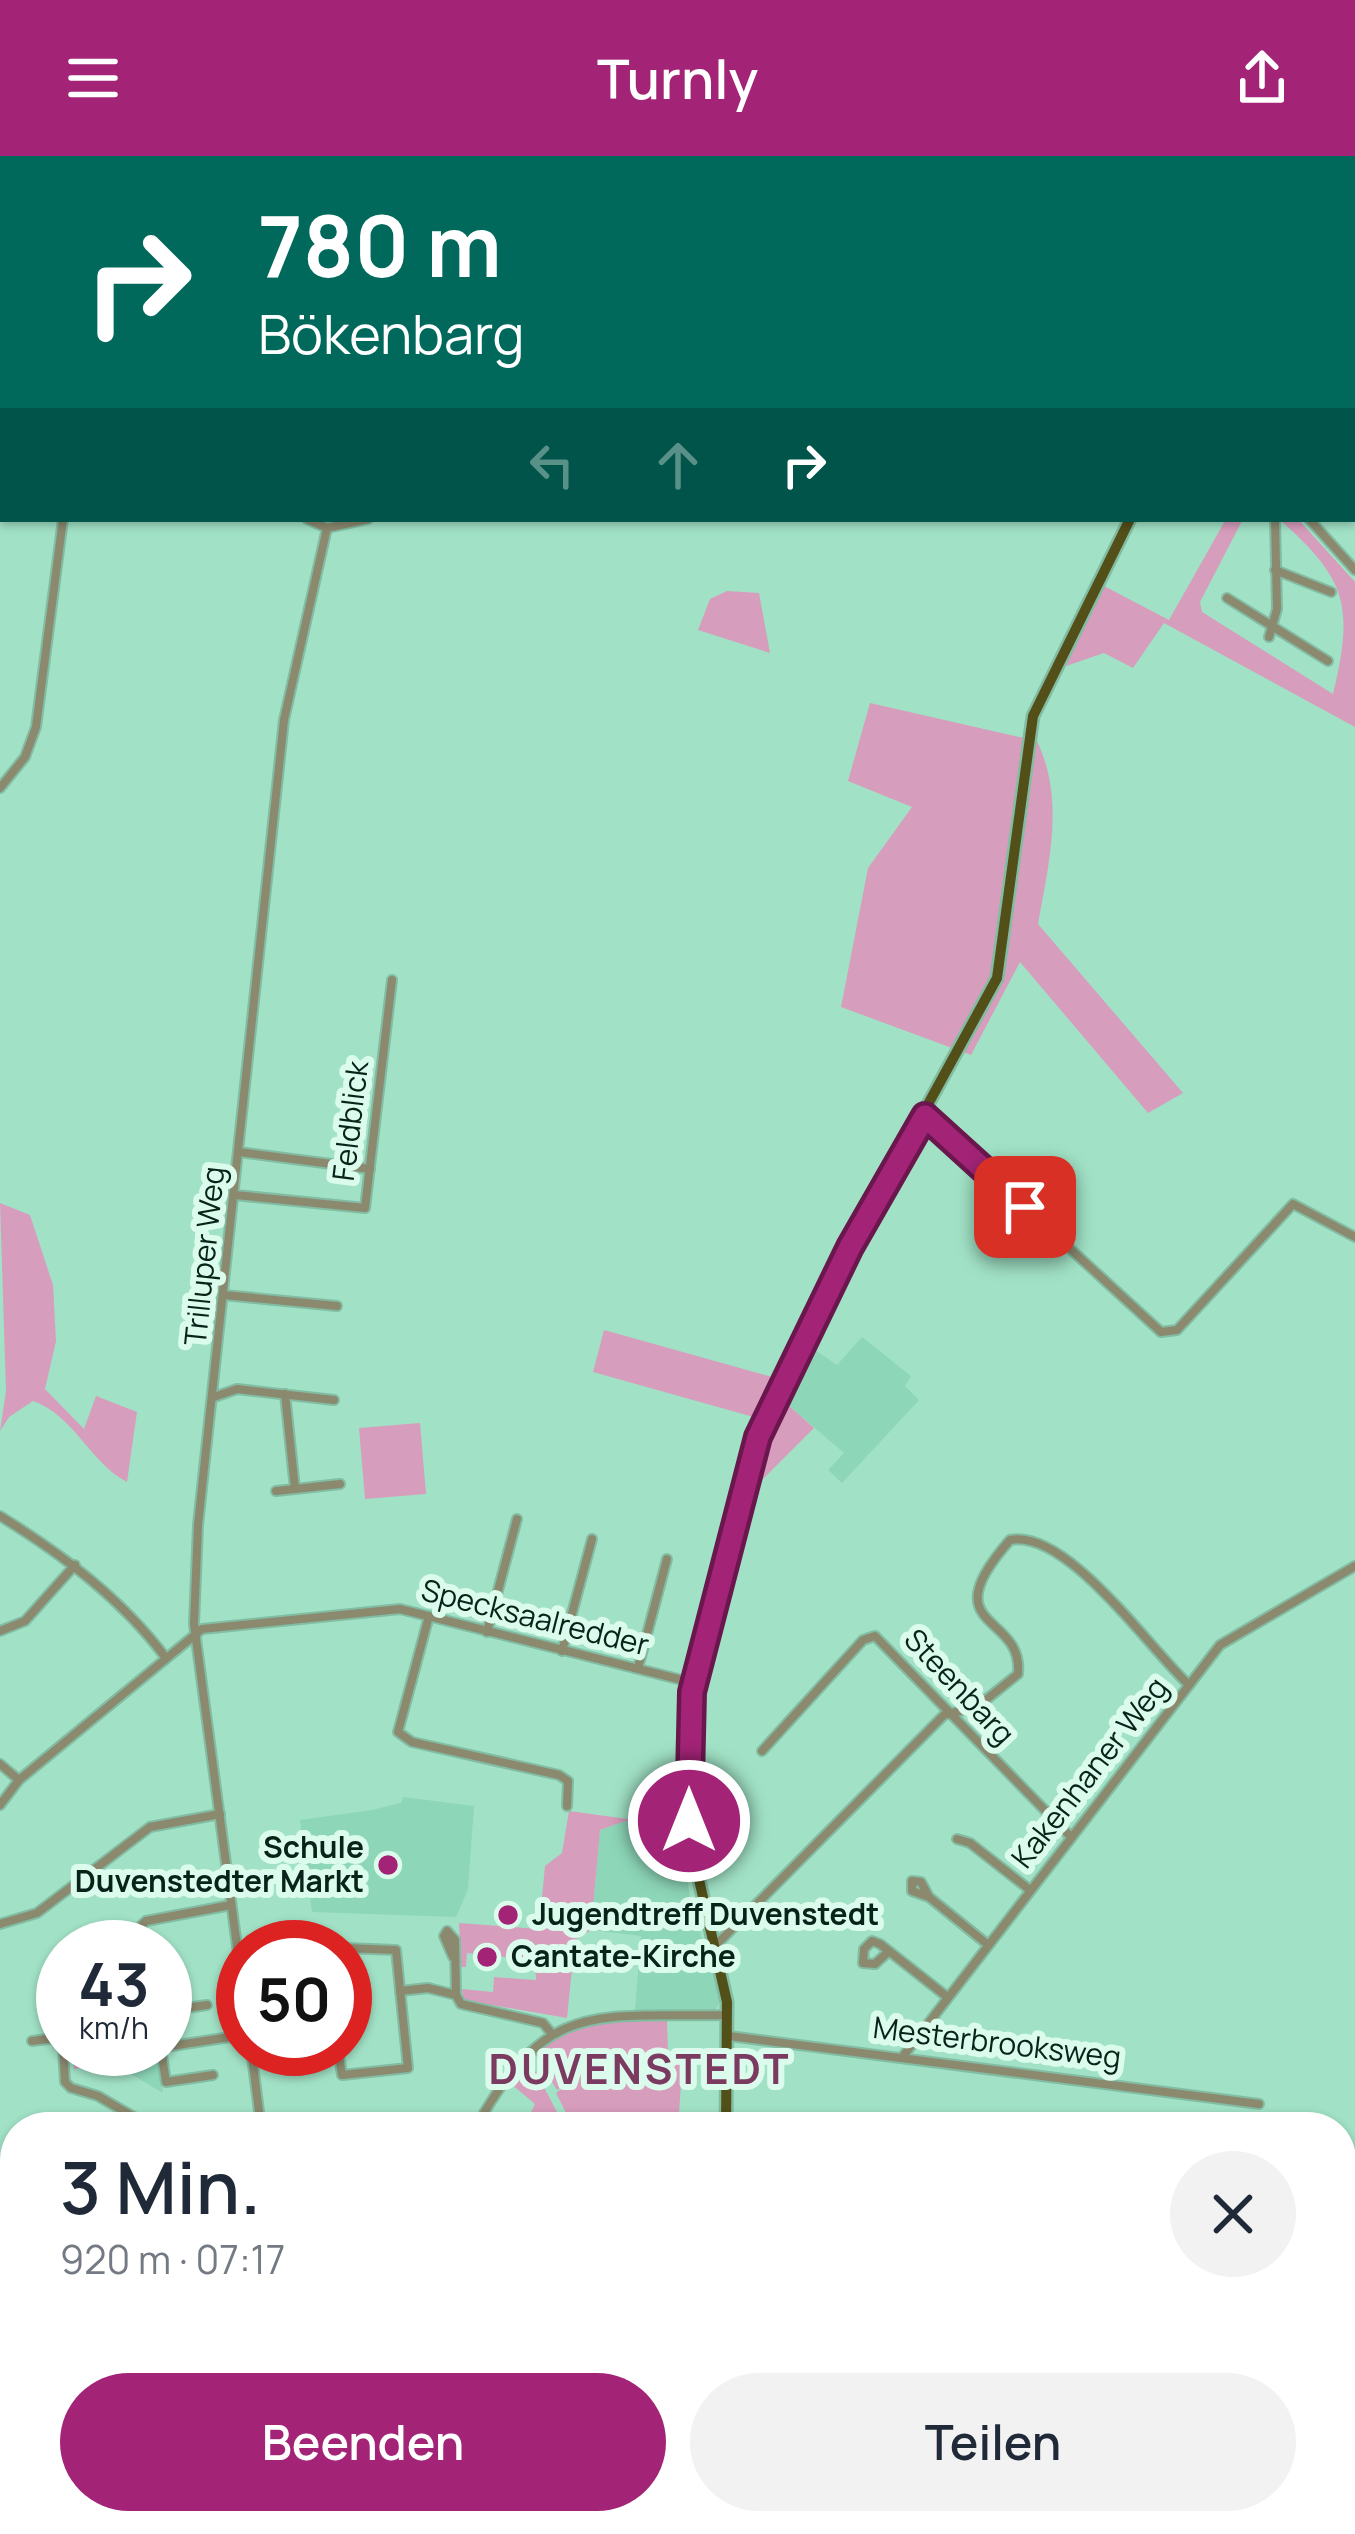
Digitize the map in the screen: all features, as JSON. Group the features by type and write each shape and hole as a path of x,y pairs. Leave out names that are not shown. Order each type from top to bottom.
{"main road":[{"path":"726,2112 728,2015 716,1946 691,1858 689,1723 694,1683 758,1437 850,1247 998,978 1034,716 1129,522"}],"street":[{"path":"0,788 25,757 36,727 63,522"},
{"path":"313,522 327,529 356,522"},
{"path":"1269,638 1274,627 1275,522"},
{"path":"1312,522 1355,570"},
{"name":"Trilluper Weg","path":"233,1920 196,1634 198,1525 284,719 327,529"},
{"path":"1274,569 1331,592"},
{"path":"1228,598 1328,661"},
{"name":"Feldblick","path":"235,1195 365,1208 392,980"},
{"path":"925,1116 1161,1332 1177,1330 1293,1204 1355,1237"},
{"path":"239,1152 370,1168"},
{"path":"224,1295 337,1306"},
{"path":"214,1397 237,1390 334,1400"},
{"path":"285,1394 295,1489"},
{"path":"276,1491 340,1484"},
{"path":"0,1516 75,1565 118,1603 166,1658"},
{"path":"487,1632 517,1519"},
{"path":"716,1946 953,1711 977,1707 1018,1673 1012,1650 978,1608 977,1585 1010,1540 1027,1537 1087,1575 1189,1685"},
{"path":"562,1651 592,1539"},
{"path":"638,1668 667,1559"},
{"path":"0,1631 25,1622 75,1565"},
{"name":"Kakenhaner Weg","path":"904,2055 1220,1645 1355,1566"},
{"name":"Specksaalredder","path":"196,1634 384,1608 694,1683"},
{"path":"429,1616 398,1732 412,1742 559,1775 568,1780 567,1806"},
{"path":"0,1805 19,1780 196,1634"},
{"name":"Steenbarg","path":"762,1751 863,1640 875,1636 1071,1837"},
{"path":"0,1765 19,1780"},
{"path":"0,1924 37,1913 150,1827 220,1814"},
{"path":"957,1839 970,1843 1030,1890"},
{"path":"929,1897 987,1944"},
{"path":"151,1920 231,1905"},
{"path":"372,1949 396,1950 408,2068 372,2072"},
{"path":"888,1952 946,1996"},
{"path":"454,1957 456,1995 461,2004 543,2023 552,2034"},
{"path":"400,1991 428,1988 456,1995"},
{"path":"192,2007 207,2005"},
{"path":"486,2112 514,2071 552,2034 596,2017 728,2015"},
{"name":"Mesterbrooksweg","path":"729,2036 1259,2104"},
{"path":"32,2042 36,2042"},
{"path":"165,2076 166,2082 213,2075"},
{"path":"68,2076 70,2088 125,2112"},
{"path":"254,2076 259,2112"}],"shaded area":[{"path":"1224,522 1241,522 1200,602 1202,612 1333,694 1343,614 1331,576 1282,522 1301,522 1355,582 1355,727 1164,623 1133,668 1104,653 1063,667 1104,586 1169,620"},
{"path":"727,591 759,593 770,653 698,630 710,599"},
{"path":"870,703 1037,741 1046,763 1053,808 1038,924 1183,1093 1148,1113 1020,962 971,1055 841,1007 868,868 912,807 848,781"},
{"path":"0,1203 30,1215 53,1285 56,1341 45,1389 84,1429 96,1396 137,1412 127,1482 102,1463 60,1417 33,1401 9,1417 0,1431 6,1391"},
{"path":"604,1330 772,1377 757,1418 593,1372"},
{"path":"862,1337 911,1376 905,1386 919,1400 842,1483 828,1470 844,1453 786,1403 784,1393 808,1345 837,1365"},
{"path":"786,1403 814,1428 751,1491"},
{"path":"420,1423 426,1494 365,1499 359,1428"},
{"name":"Schule Duvenstedter Markt","path":"403,1797 474,1806 468,1889 456,1917 312,1912 300,1820 372,1810 401,1803"},
{"path":"569,1811 679,1826 625,1821 600,1830 591,1930 575,1940 567,2018 463,2000 462,1989 493,1992 494,1977 536,1980 535,1960 467,1953 466,1967 461,1967 459,1923 539,1929 545,1866 562,1853"},
{"path":"625,1821 679,1826 690,1898 721,2001 715,2010 635,2010 641,1936 591,1930 600,1830"},
{"path":"603,2021 667,2021 668,2051 683,2052 679,2112 566,2112 556,2093 605,2054 557,2090 535,2054 566,2027"},
{"path":"530,2061 557,2112 531,2112 535,2104 510,2083"},
{"path":"134,2076 161,2076 163,2093"}],"place":[{"name":"Schule Duvenstedter Markt","path":"388,1865"},
{"name":"Jugendtreff Duvenstedt","path":"508,1915"},
{"name":"Cantate-Kirche","path":"487,1957"}],"district":[{"name":"DUVENSTEDT","path":"640,2069"}],"route":[{"path":"689,1821 692,1692 758,1437 850,1247 925,1116 1025,1207"}]}
